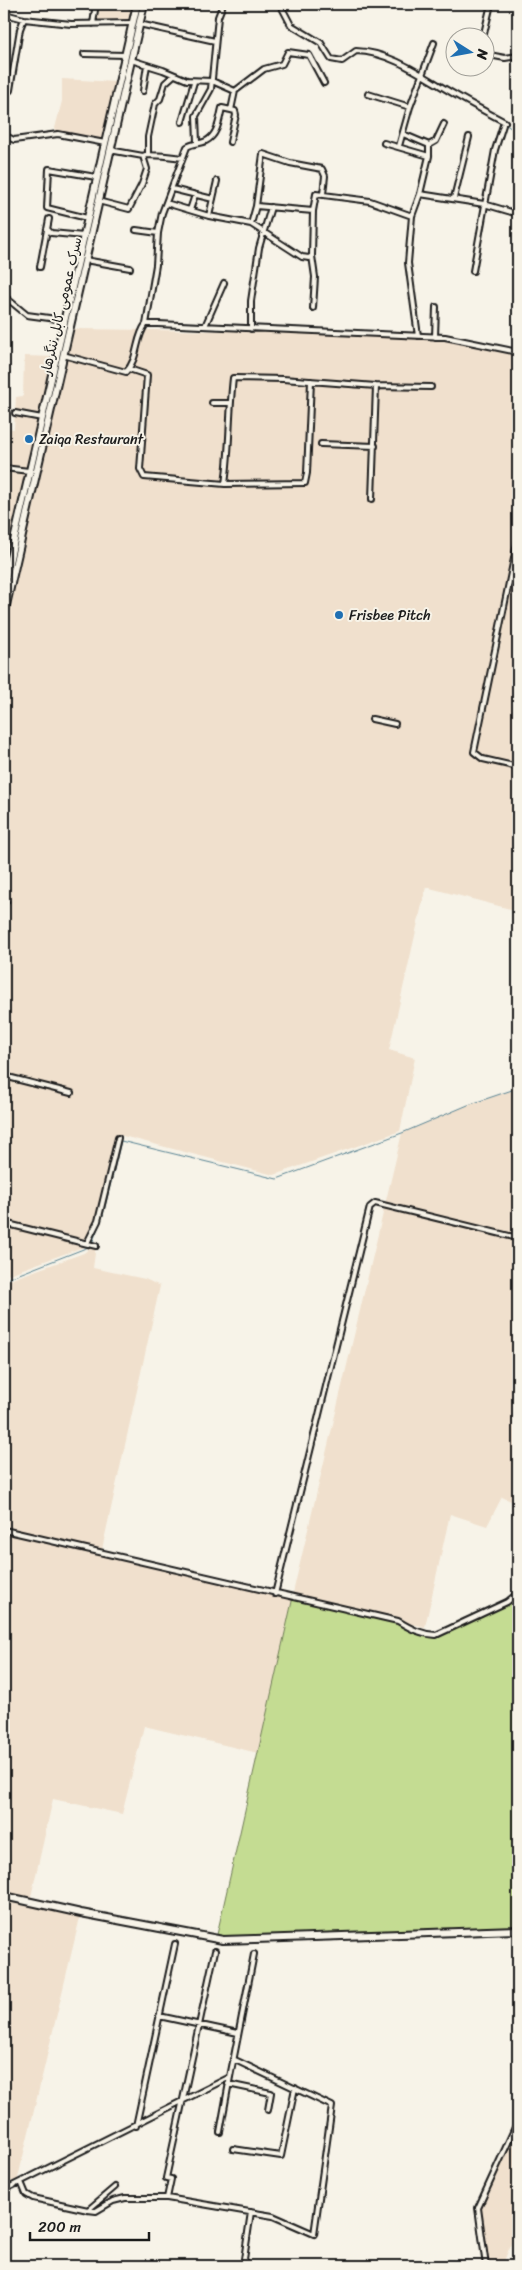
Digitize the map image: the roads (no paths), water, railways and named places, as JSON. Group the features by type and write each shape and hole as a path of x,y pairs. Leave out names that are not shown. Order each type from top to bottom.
{"highway":[{"name":"سرک عمومی کابل ننگرهار","path":"59,356 64,320 96,177 108,145 132,60 137,4"},
{"name":"سرک عمومی کابل ننگرهار","path":"4,614 59,356 85,260 98,201 125,55 144,4"},
{"path":"4,584 42,418 59,356"},
{"path":"4,1896 223,1940 518,1930"}],"street":[{"path":"197,142 196,116 204,99 208,96 212,81 218,17 223,4"},
{"path":"280,4 291,25 321,43 331,58 336,61 342,61 356,51 364,51 384,57 422,76 504,123 495,150 473,271"},
{"path":"485,28 491,4"},
{"path":"4,10 5,14 24,19 71,24 136,24 215,41"},
{"path":"93,24 95,10"},
{"path":"10,90 18,39 24,19"},
{"path":"399,146 410,107 434,43"},
{"path":"231,110 235,91 264,69 282,64 288,52 309,55 324,83"},
{"path":"84,54 125,55"},
{"path":"494,56 505,58 518,56"},
{"path":"132,60 194,82 212,81 235,91"},
{"path":"143,91 147,65"},
{"path":"148,154 148,137 155,104 160,99 165,83 174,75"},
{"path":"182,122 194,82"},
{"path":"368,94 410,107"},
{"path":"59,356 126,372 133,365 141,330 146,324 156,265 158,233 166,203 187,147 197,142 206,141 216,132 222,108 235,111 236,115 230,142"},
{"path":"430,145 436,141 444,124"},
{"path":"4,135 14,140 58,134 108,145 115,151 143,156 148,154 183,158"},
{"path":"403,134 430,145"},
{"path":"454,198 469,137"},
{"path":"384,143 429,156"},
{"path":"418,336 408,263 412,216 420,194 430,145"},
{"path":"250,224 256,206 263,154 290,162 322,168 325,176 323,194"},
{"path":"98,201 129,209 142,184 146,169 143,156"},
{"path":"88,218 48,208 49,169 96,177"},
{"path":"209,216 217,181"},
{"path":"172,189 213,199"},
{"path":"313,308 313,211 316,194 370,202 412,216"},
{"path":"420,194 484,204 518,214"},
{"path":"190,210 195,195"},
{"path":"166,203 209,216 250,224 302,257 309,258 312,256"},
{"path":"256,206 313,211"},
{"path":"251,329 251,301 259,248 271,207"},
{"path":"40,267 49,219"},
{"path":"47,229 51,233 84,236"},
{"path":"136,230 158,233"},
{"path":"85,260 113,263 130,268"},
{"path":"205,326 224,283"},
{"path":"4,296 27,316 64,320"},
{"path":"4,305 8,300"},
{"path":"435,337 436,307"},
{"path":"146,324 435,337 467,340 518,352"},
{"path":"128,369 147,375 140,469 144,477 225,484 305,483 311,381"},
{"path":"225,484 229,456 230,403 233,378 376,386 432,386"},
{"path":"372,499 376,386"},
{"path":"212,403 230,403"},
{"path":"15,413 42,418"},
{"path":"321,444 375,446"},
{"path":"4,468 29,472"},
{"path":"518,539 474,752 483,758 518,767"},
{"path":"372,719 396,724"},
{"path":"4,1076 71,1094"},
{"path":"87,1243 98,1221 118,1138"},
{"path":"275,1594 370,1207 375,1203 518,1238"},
{"path":"4,1223 96,1246"},
{"path":"4,1530 398,1621 412,1630 425,1634 436,1635 507,1602 518,1593"},
{"path":"136,2126 175,1944"},
{"path":"167,2198 171,2179 166,2178 181,2101 215,1951"},
{"path":"220,2132 254,1954"},
{"path":"159,2016 238,2033"},
{"path":"21,2182 26,2194 33,2198 88,2210 96,2211 113,2200 125,2198 167,2198 273,2216 313,2234 315,2233 332,2106 233,2059"},
{"path":"4,2190 136,2126 230,2077"},
{"path":"228,2084 270,2093 268,2110"},
{"path":"233,2149 280,2156 295,2088"},
{"path":"486,2266 478,2208 518,2121"},
{"path":"88,2210 115,2187"},
{"path":"243,2266 251,2212"}],"waterway":[{"path":"296,30 322,47"},
{"path":"382,58 415,73"},
{"path":"334,61 342,63"},
{"path":"448,93 477,109"},
{"path":"505,124 518,133"},
{"path":"4,1280 91,1246 103,1215 121,1141 277,1179 402,1133 468,1105 518,1088"}],"place":[{"name":"Zaiqa Restaurant","path":"29,439"},
{"name":"Frisbee Pitch","path":"339,615"}]}
